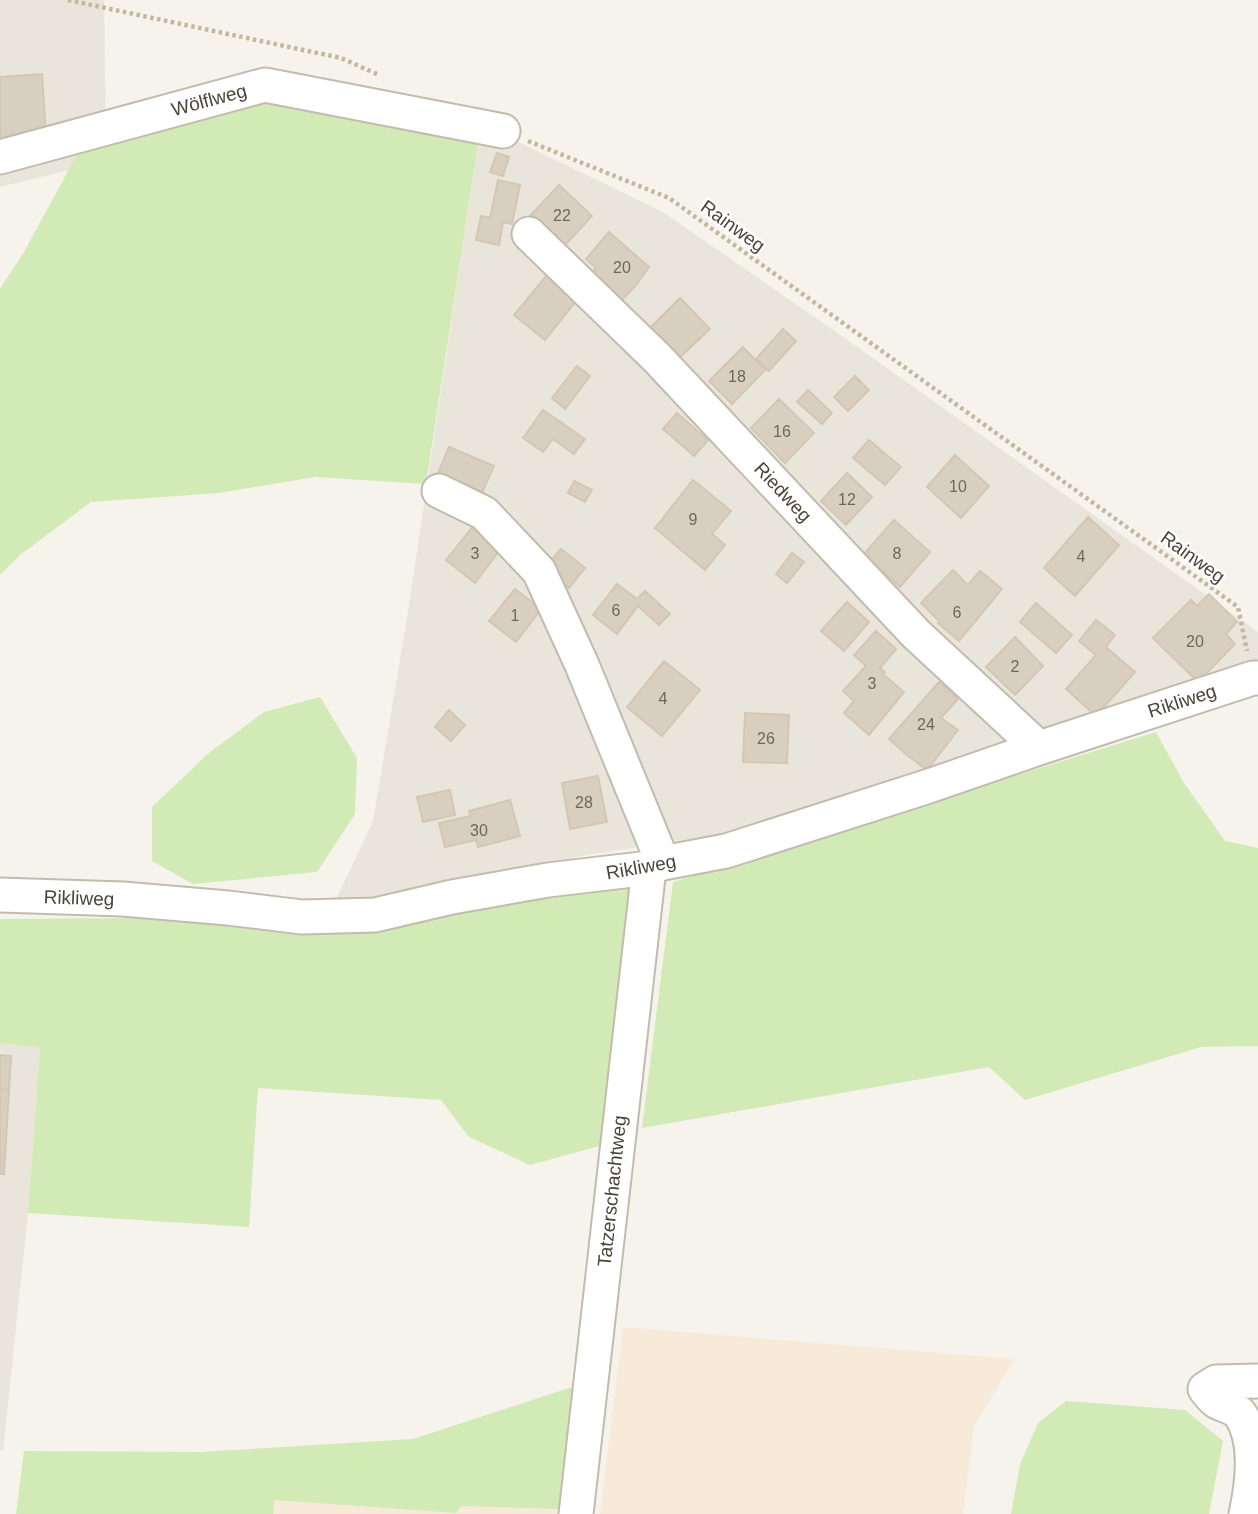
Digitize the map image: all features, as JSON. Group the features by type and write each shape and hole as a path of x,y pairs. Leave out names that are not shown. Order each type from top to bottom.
{"street":[{"name":"Wölflweg","path":"0,157 265,85 503,131"},
{"name":"Riedweg","path":"529,233 657,358 916,634 1039,748"},
{"name":"Tatzerschachtweg","path":"439,491 484,513 539,571 582,665 656,866 576,1514"},
{"name":"Rikliweg","path":"0,895 123,899 302,917 375,915 452,897 656,866 726,850 1255,678"},
{"path":"1246,1514 1256,1458 1250,1426 1239,1412 1215,1400 1205,1389 1216,1382 1258,1381"}],"path":[{"path":"68,0 341,58 391,80"},
{"name":"Rainweg","path":"503,131 669,198 1238,607 1255,678"}],"shaded area":[{"path":"0,0 104,0 106,143 80,149 69,170 0,187"},
{"path":"481,124 663,212 839,334 1258,632 1258,674 730,833 586,855 408,898 332,908 373,821 409,605"},
{"path":"0,1043 40,1048 28,1213 3,1451 0,1451"},
{"path":"623,1327 1014,1359 974,1427 963,1514 600,1514"},
{"path":"275,1500 559,1509 558,1514 273,1514"}],"green space":[{"path":"309,91 481,124 426,484 315,477 219,493 91,502 20,555 0,575 0,289 24,252 80,149"},
{"path":"320,697 357,758 355,814 317,872 193,884 152,861 152,807 210,752 264,712"},
{"path":"1156,732 1184,783 1225,841 1258,848 1258,1046 1201,1047 1025,1100 989,1067 642,1128 673,882"},
{"path":"630,884 603,1145 530,1165 469,1137 441,1100 258,1088 249,1227 28,1213 40,1048 0,1043 0,919 142,918 374,927"},
{"path":"575,1386 559,1509 461,1506 456,1513 275,1500 273,1514 16,1514 24,1451 201,1452 413,1439"},
{"path":"1066,1401 1185,1410 1223,1441 1209,1514 1011,1514 1020,1464 1038,1423"}],"building":[{"path":"42,74 46,135 0,138 0,77"},
{"path":"497,153 509,157 503,176 490,172"},
{"path":"498,180 520,185 512,224 503,222 499,245 476,240 481,216 490,218"},
{"path":"559,185 592,216 565,245 531,215"},
{"path":"609,232 649,267 620,302 590,275 596,268 586,259"},
{"path":"547,275 577,300 545,340 514,315"},
{"path":"680,298 710,329 677,360 648,330"},
{"path":"783,329 796,341 769,371 756,359"},
{"path":"743,347 765,370 732,404 709,381"},
{"path":"577,366 590,376 565,409 552,398"},
{"path":"855,376 869,390 848,411 834,397"},
{"path":"808,390 832,413 822,424 797,402"},
{"path":"779,399 814,433 785,463 751,428"},
{"path":"543,410 585,439 574,454 553,439 543,452 523,438"},
{"path":"677,413 708,440 694,456 663,429"},
{"path":"869,440 901,467 885,485 853,458"},
{"path":"449,447 494,466 481,495 437,475"},
{"path":"955,455 989,486 961,518 927,487"},
{"path":"847,473 872,497 846,525 821,501"},
{"path":"693,480 731,511 712,534 725,545 705,570 655,528"},
{"path":"574,481 592,490 585,502 568,493"},
{"path":"1088,517 1119,545 1075,596 1044,568"},
{"path":"894,520 930,552 900,587 864,554"},
{"path":"475,524 503,546 475,583 446,560"},
{"path":"561,549 585,568 569,588 545,568"},
{"path":"792,553 804,562 787,583 776,574"},
{"path":"953,570 968,585 980,571 1002,589 959,641 938,623 921,603"},
{"path":"617,584 637,599 645,591 670,614 659,625 638,606 617,634 593,615"},
{"path":"515,589 541,609 516,642 489,621"},
{"path":"1209,594 1237,622 1226,634 1235,644 1198,682 1153,638 1191,600 1197,606"},
{"path":"847,602 869,622 844,651 821,631"},
{"path":"1036,603 1072,635 1056,653 1020,622"},
{"path":"1096,620 1115,635 1106,647 1135,672 1096,716 1066,689 1096,655 1079,641"},
{"path":"876,631 896,649 880,668 885,672 883,674 904,692 869,735 844,713 854,701 843,691 866,666 854,655"},
{"path":"1015,637 1043,666 1015,695 986,667"},
{"path":"664,661 700,690 662,736 627,707"},
{"path":"939,682 958,699 941,718 958,730 927,770 889,739"},
{"path":"449,710 465,725 451,741 435,727"},
{"path":"745,713 789,715 787,763 743,762"},
{"path":"598,776 607,822 570,829 562,783"},
{"path":"450,790 455,815 423,822 417,797"},
{"path":"510,800 520,836 478,847 476,840 445,847 439,823 470,816 469,811"},
{"path":"0,1055 11,1056 9,1090 0,1089"},
{"path":"0,1089 9,1090 4,1174 0,1174"}]}
